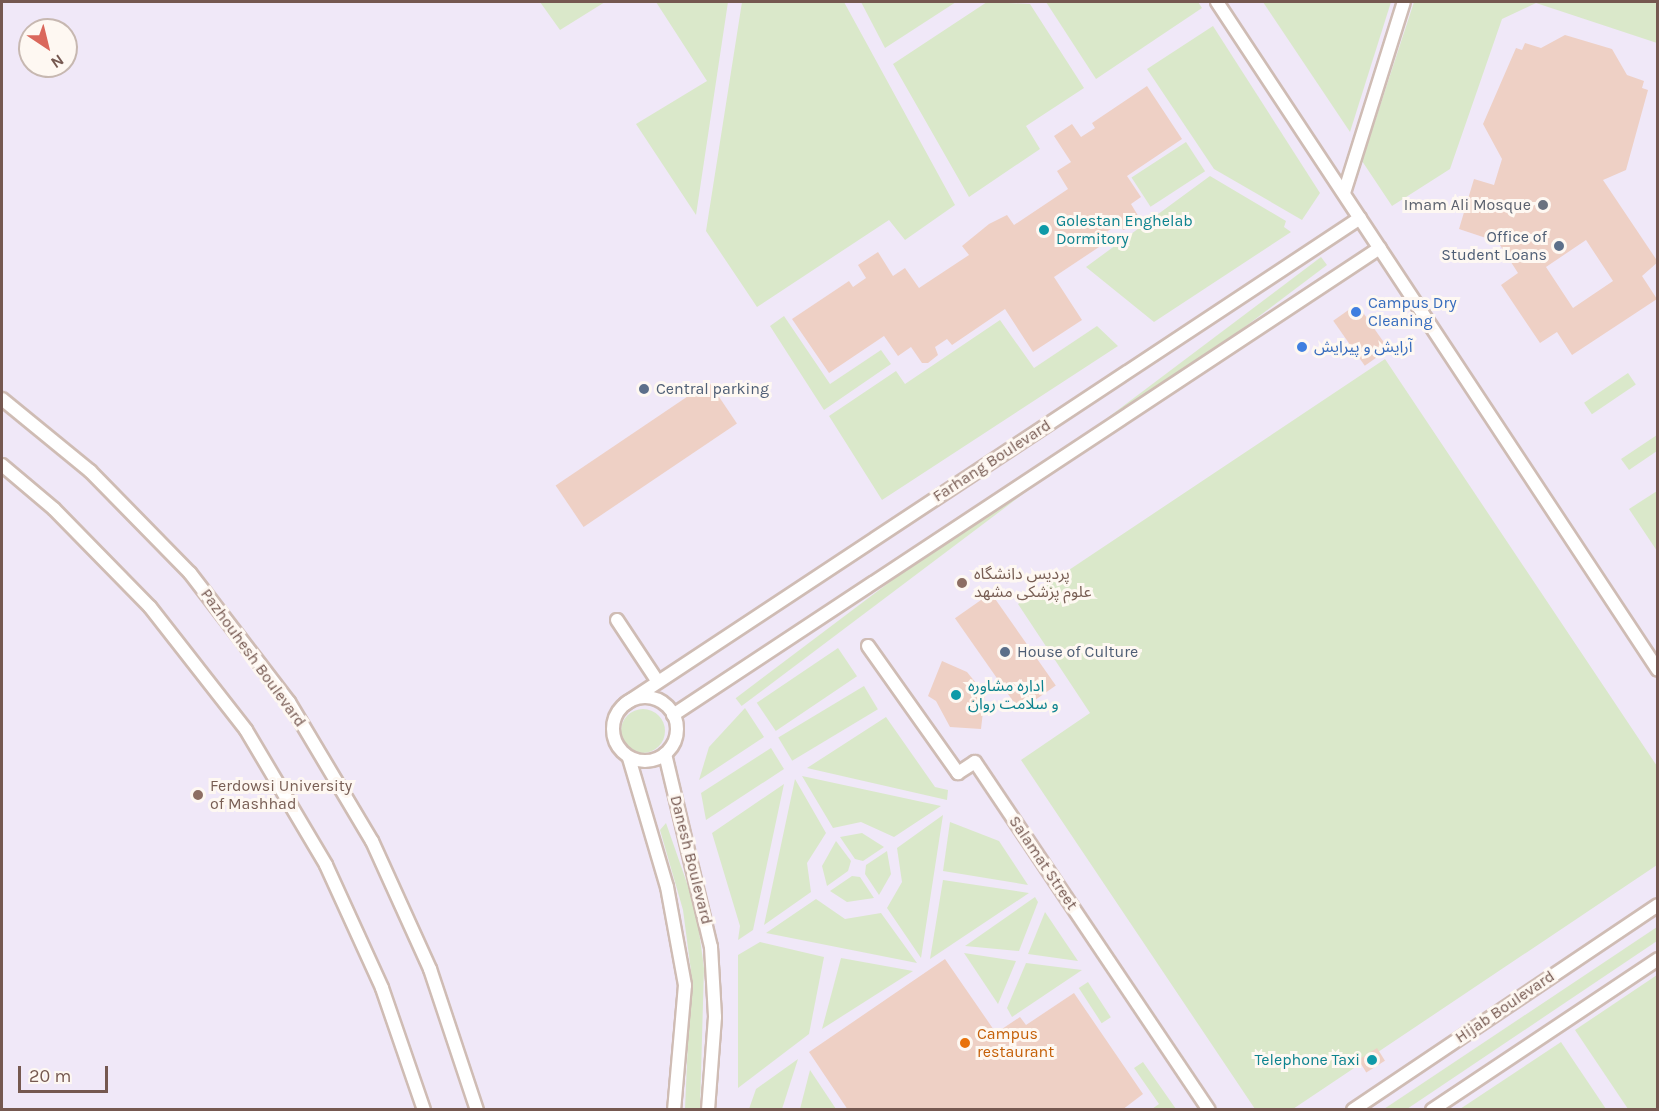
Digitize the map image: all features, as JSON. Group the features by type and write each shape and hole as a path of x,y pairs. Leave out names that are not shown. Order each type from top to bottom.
{"lane":[{"path":"1217,2 1658,670"},
{"path":"1344,193 1404,2"},
{"name":"Farhang Boulevard","path":"624,704 1360,218"},
{"path":"673,715 1380,248"},
{"name":"Pazhouhesh Boulevard","path":"2,399 90,471 190,573 289,702 376,851 430,969 477,1110"},
{"path":"2,465 54,509 150,607 246,730 326,865 382,988 424,1110"},
{"path":"617,620 658,682"},
{"name":"Salamat Street","path":"868,646 958,773 975,762 1209,1110"},
{"path":"648,697 673,715 677,733 665,754 641,762 629,758 613,739 612,726 624,704 648,697"},
{"name":"Danesh Boulevard","path":"665,754 711,947 715,1017 709,1108"},
{"name":"Danesh Boulevard","path":"629,758 667,887 685,985 674,1110"},
{"name":"Hijab Boulevard","path":"1353,1110 1658,905"},
{"path":"1432,1110 1658,959"}],"shaded area":[{"name":"پردیس دانشگاه علوم پزشکی مشهد","path":"2,2 1657,2 1657,1109 2,1110"}],"green space":[{"path":"540,2 605,2 560,30"},
{"path":"656,2 728,2 696,215 636,124 707,81"},
{"path":"742,2 844,2 955,205 905,240 889,220 757,307 706,231"},
{"path":"861,2 956,2 885,48"},
{"path":"987,2 1030,4 1084,88 1026,126 1040,149 969,197 893,64"},
{"path":"1046,2 1198,2 1202,8 1096,79"},
{"path":"1263,2 1391,2 1350,132"},
{"path":"1414,2 1657,2 1657,43 1536,3 1502,19 1450,169 1392,206 1362,161"},
{"path":"1213,26 1320,193 1302,220 1214,169 1147,69"},
{"path":"1186,142 1205,171 1151,207 1131,177"},
{"path":"1210,176 1286,221 1284,227 1291,232 1154,322 1086,267"},
{"path":"1321,257 1327,265 742,706 736,698"},
{"path":"784,316 830,384 881,350 891,364 824,410 770,326"},
{"path":"1000,320 1034,368 1097,326 1118,346 882,500 829,416 896,371 905,384"},
{"path":"1385,359 1657,766 1657,865 1293,1109 1255,1109 1021,760 1090,713 1018,604"},
{"path":"1628,373 1636,385 1592,414 1584,403"},
{"path":"1657,435 1657,451 1629,470 1621,459"},
{"path":"1657,491 1657,551 1629,509"},
{"path":"838,648 857,676 776,731 757,703"},
{"path":"864,686 878,709 792,761 778,738"},
{"path":"745,708 764,737 699,780 709,747"},
{"path":"643,709 659,715 665,731 659,747 643,753 627,747 621,731 627,715"},
{"path":"886,717 935,787 948,790 947,800 807,768"},
{"path":"771,748 784,769 706,820 701,793"},
{"path":"802,776 941,806 894,837 861,822 833,828"},
{"path":"795,779 826,833 807,863 811,892 764,925"},
{"path":"784,784 753,930 738,940 740,926 712,833"},
{"path":"943,815 921,958 887,908 902,882 897,848"},
{"path":"950,822 999,841 1028,885 943,871"},
{"path":"666,823 696,909 704,968 700,1109 685,1109 691,971 683,910 660,830"},
{"path":"862,833 884,847 863,861 855,859 840,837"},
{"path":"836,841 851,861 848,871 827,886 822,866"},
{"path":"887,851 891,874 879,895 865,874 866,865"},
{"path":"852,876 860,877 874,898 847,902 830,891"},
{"path":"943,880 1029,893 930,959"},
{"path":"1035,897 1038,902 1019,951 965,946"},
{"path":"816,899 845,919 881,913 917,963 766,933"},
{"path":"1045,912 1078,961 1028,954"},
{"path":"1657,927 1657,941 1407,1109 1384,1109"},
{"path":"760,942 824,957 809,1034 738,1088 738,955"},
{"path":"964,953 1016,961 998,1004"},
{"path":"841,958 913,971 822,1029"},
{"path":"1026,963 1082,970 1012,1017 1007,1008"},
{"path":"1657,975 1657,1109 1628,1109 1575,1030"},
{"path":"1088,982 1111,1017 1102,1023 1079,988"},
{"path":"1561,1042 1606,1109 1460,1109"},
{"path":"798,1059 782,1109 749,1109 756,1089"},
{"path":"1143,1062 1176,1109 1152,1109 1159,1104 1134,1068"},
{"path":"810,1070 836,1109 800,1109"}],"building":[{"name":"Imam Ali Mosque","path":"1565,35 1612,49 1627,75 1644,81 1642,88 1648,90 1626,170 1603,180 1658,262 1642,276 1657,299 1572,355 1557,332 1540,343 1501,285 1518,273 1498,242 1459,229 1474,179 1494,185 1502,159 1483,124 1516,48 1522,50 1525,43 1541,48","holes":["1586,240 1613,281 1573,308 1546,267"]},
{"name":"Golestan Enghelab Dormitory","path":"1147,86 1182,139 1127,176 1141,197 1131,204 1140,219 1137,225 1123,230 1119,224 1103,234 1108,241 1054,277 1082,320 1033,352 1005,309 952,345 947,339 935,347 938,355 928,363 922,363 911,347 898,356 884,336 829,373 792,319 849,281 853,287 866,278 858,265 878,252 893,276 905,268 919,288 969,255 962,246 989,224 1007,215 1014,225 1068,189 1057,171 1071,162 1054,136 1072,124 1081,137 1095,128 1092,123"},
{"path":"1357,304 1389,349 1365,366 1333,321"},
{"path":"709,382 737,423 584,527 556,485"},
{"name":"House of Culture","path":"991,593 1056,686 1020,711 955,618"},
{"name":"اداره مشاوره و سلامت روان","path":"942,661 967,672 985,694 981,729 950,727 936,701 928,696"},
{"name":"Campus restaurant","path":"945,959 996,1033 1020,1017 1026,1025 1074,993 1143,1094 1122,1110 848,1110 809,1052"},
{"name":"Telephone Taxi","path":"1377,1048 1385,1061 1366,1072 1358,1060"}],"place":[{"name":"Imam Ali Mosque","path":"1543,205"},
{"name":"Golestan Enghelab Dormitory","path":"1044,230"},
{"name":"Office of Student Loans","path":"1559,246"},
{"name":"Campus Dry Cleaning","path":"1356,312"},
{"name":"آرایش و پیرایش","path":"1302,347"},
{"name":"Central parking","path":"644,389"},
{"name":"پردیس دانشگاه علوم پزشکی مشهد","path":"962,583"},
{"name":"House of Culture","path":"1005,652"},
{"name":"اداره مشاوره و سلامت روان","path":"956,695"},
{"name":"Ferdowsi University of Mashhad","path":"198,795"},
{"name":"Campus restaurant","path":"965,1043"},
{"name":"Telephone Taxi","path":"1372,1060"}]}
